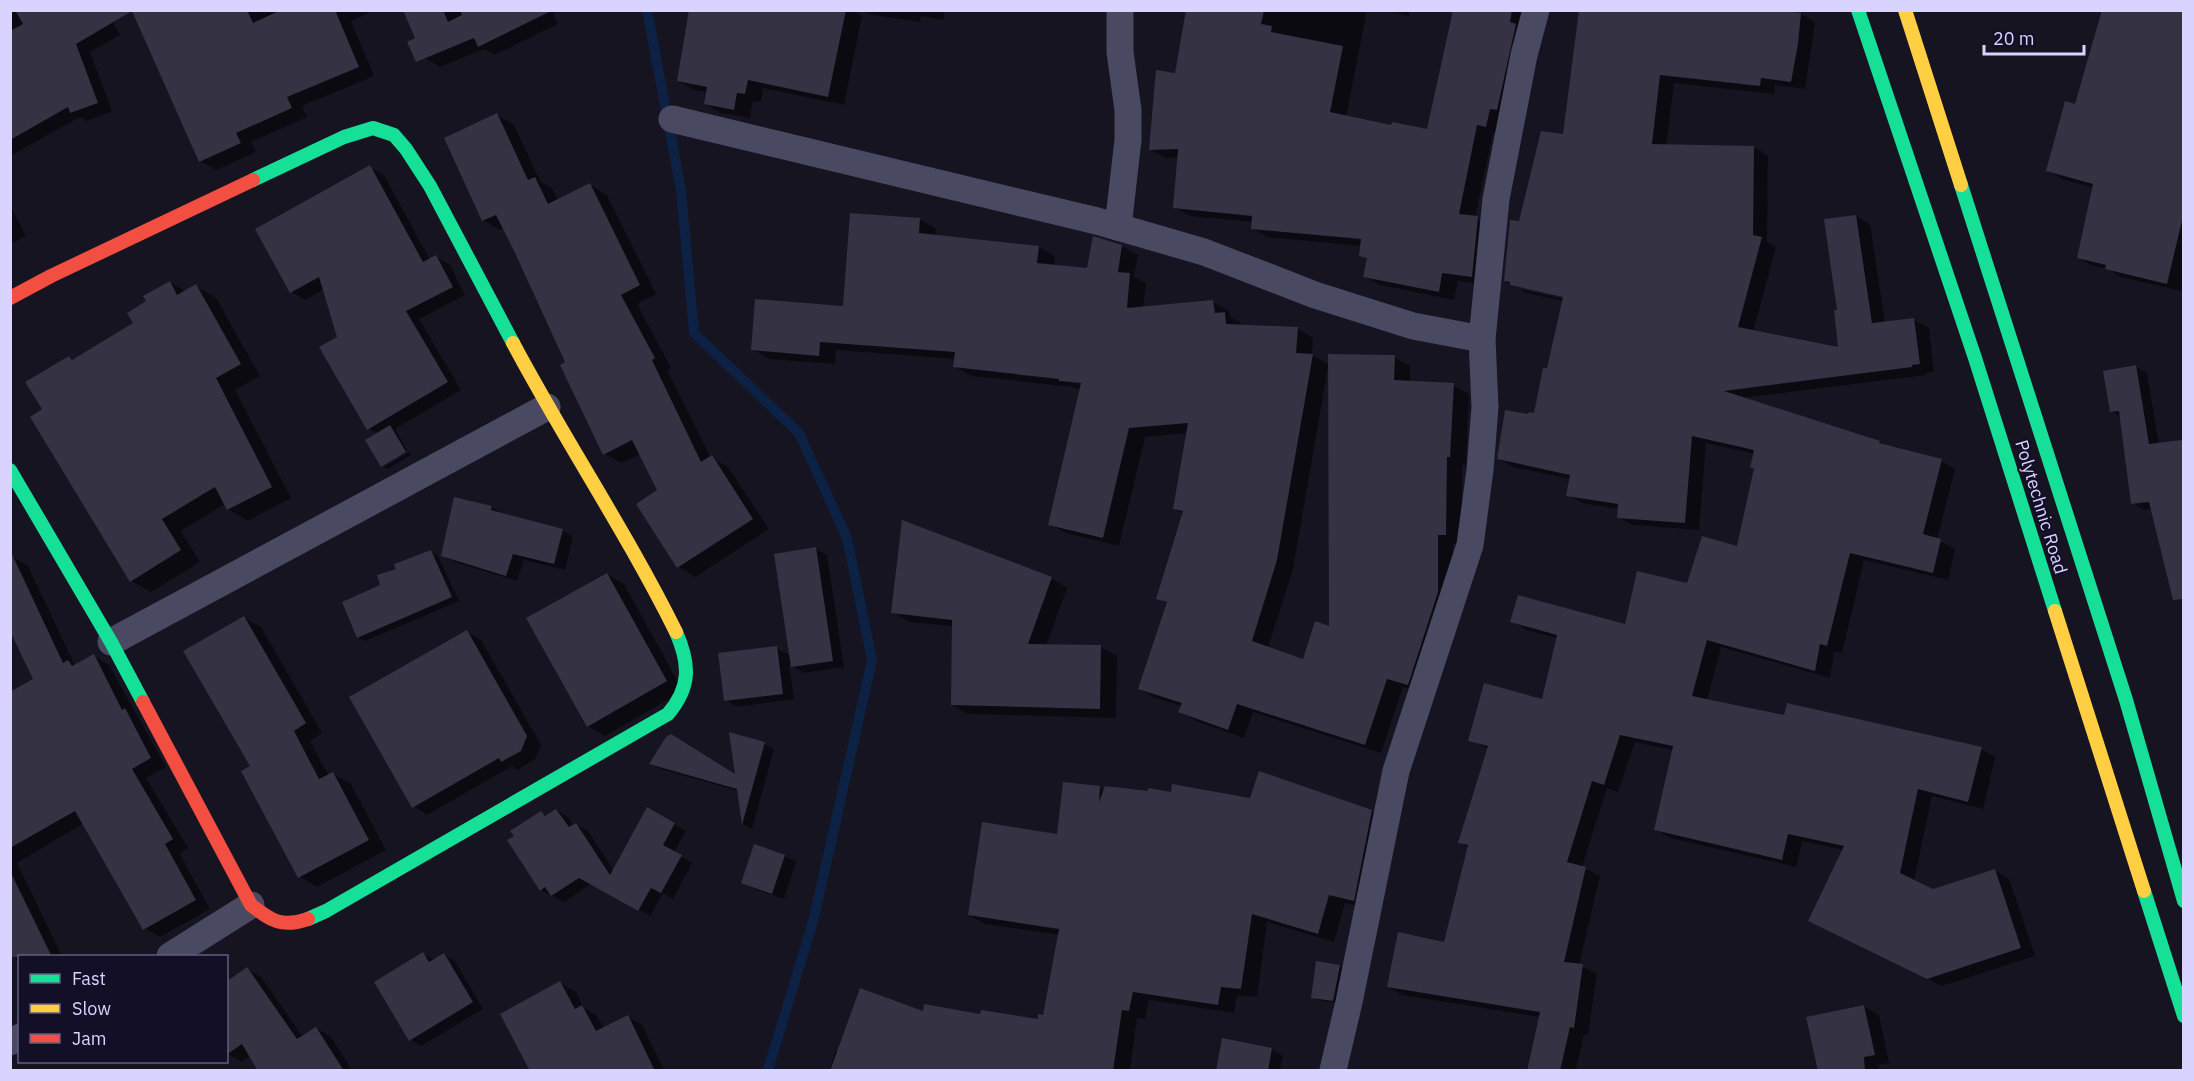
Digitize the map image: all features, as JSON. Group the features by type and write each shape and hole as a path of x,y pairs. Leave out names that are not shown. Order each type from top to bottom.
{"street":[{"path":"1118,227 1128,140 1128,110 1120,52 1120,10"},
{"path":"1333,1071 1395,771 1470,545 1480,470 1485,407 1482,339 1496,199 1524,55 1536,10"},
{"name":"Polytechnic Road","path":"1858,10 1975,358 2184,1016"},
{"name":"Polytechnic Road","path":"1905,10 2126,700 2184,901"},
{"path":"672,119 1118,227 1204,252 1315,295 1413,326 1482,339"},
{"path":"10,298 51,276 344,137 374,128 394,135 418,167 547,408 648,576 684,653 686,684 678,702 668,714 308,920 293,923 274,922 251,905 111,642 10,470"},
{"path":"111,642 547,408"},
{"path":"173,955 251,905"}],"building":[{"path":"15,10 247,10 253,23 281,10 335,10 359,67 287,97 292,108 236,133 241,143 199,162 132,11 76,44 98,103 70,113 68,107 10,140 10,31 23,24"},
{"path":"403,10 443,10 448,22 462,15 460,10 553,10 478,47 474,38 416,62 407,42 415,38"},
{"path":"689,10 846,10 828,97 748,80 745,94 737,93 734,110 704,104 707,87 677,81"},
{"path":"1186,10 1264,10 1261,24 1272,26 1271,32 1343,46 1330,112 1391,125 1392,122 1427,129 1453,10 1512,10 1510,22 1516,24 1497,110 1490,109 1486,127 1477,125 1459,214 1478,216 1472,277 1442,273 1439,292 1363,277 1367,258 1359,256 1361,239 1251,229 1252,216 1173,208 1178,149 1149,150 1156,70 1175,73"},
{"path":"1579,10 1777,10 1801,13 1791,82 1761,78 1760,86 1660,75 1652,144 1754,146 1753,235 1762,237 1738,327 1838,347 1834,310 1837,310 1824,219 1856,215 1872,323 1914,318 1920,364 1912,365 1912,367 1724,391 1880,441 1879,443 1942,459 1923,534 1941,539 1933,573 1850,553 1827,646 1820,644 1815,671 1707,640 1692,696 1784,715 1787,703 1982,747 1968,802 1918,789 1900,873 1933,889 1995,869 2021,948 1927,979 1808,921 1844,846 1788,834 1782,860 1654,830 1673,746 1620,735 1604,785 1592,781 1567,862 1586,867 1564,962 1583,964 1574,1028 1570,1027 1560,1071 1527,1071 1540,1012 1387,987 1398,932 1444,942 1468,845 1458,843 1488,746 1468,741 1484,683 1542,699 1557,635 1510,622 1518,595 1625,624 1637,571 1687,583 1702,536 1737,546 1754,468 1750,468 1754,450 1692,436 1685,523 1617,518 1618,504 1566,496 1570,475 1497,459 1505,410 1534,413 1543,368 1547,368 1563,297 1510,285 1510,282 1504,281 1510,220 1519,221 1541,131 1563,134"},
{"path":"2102,10 2184,10 2184,212 2167,284 2105,269 2106,265 2077,258 2093,184 2046,171 2065,101 2075,104"},
{"path":"497,113 528,180 535,177 548,204 590,183 640,285 621,295 655,358 652,360 701,462 712,455 753,519 677,568 636,504 657,490 632,440 603,455 560,365 565,362 496,215 482,221 444,138"},
{"path":"370,165 423,262 436,255 453,287 406,311 448,382 367,430 319,347 337,337 319,277 290,293 255,229"},
{"path":"850,213 920,218 919,233 1039,246 1037,263 1087,268 1093,236 1122,245 1118,272 1130,273 1127,308 1213,300 1215,313 1225,312 1226,324 1298,327 1296,353 1313,354 1277,560 1252,641 1303,659 1315,621 1329,626 1328,354 1395,355 1394,380 1454,383 1450,457 1447,457 1446,535 1438,535 1438,592 1408,685 1387,679 1365,745 1237,704 1228,730 1178,712 1182,703 1138,689 1167,602 1156,599 1183,511 1173,509 1188,423 1129,428 1103,538 1048,525 1081,383 953,367 955,352 820,342 819,356 751,350 755,299 843,306"},
{"path":"170,281 177,295 196,284 241,364 216,378 272,487 227,510 215,487 162,519 181,550 130,582 30,417 42,409 25,382 69,356 72,360 133,323 127,313 146,301 143,296"},
{"path":"2136,365 2149,444 2182,440 2184,455 2184,599 2173,600 2149,502 2131,504 2119,411 2110,412 2103,371"},
{"path":"390,425 406,452 381,467 365,440"},
{"path":"454,497 492,506 491,510 563,529 554,564 513,554 506,576 441,556"},
{"path":"902,520 1052,577 1028,644 1101,645 1100,709 951,705 952,620 891,613"},
{"path":"816,547 833,661 791,667 774,554"},
{"path":"10,550 63,663 68,660 72,666 94,654 122,710 125,708 151,758 132,769 173,839 165,844 196,900 143,930 75,811 10,848 10,692 33,679 10,631"},
{"path":"431,550 452,597 357,638 342,602 380,585 377,575 396,569 394,564"},
{"path":"607,573 667,681 587,727 526,618"},
{"path":"244,616 306,723 294,731 319,779 333,772 369,840 298,878 241,771 250,766 183,651"},
{"path":"467,630 527,736 521,751 501,762 499,758 412,808 349,697"},
{"path":"777,646 783,694 724,701 718,653"},
{"path":"729,732 765,742 742,825 737,789 649,764 666,737 671,734 735,774"},
{"path":"1259,771 1372,810 1354,901 1329,895 1318,934 1252,914 1241,989 1221,987 1218,1005 1133,992 1129,1011 1122,1010 1113,1071 830,1071 860,988 923,1011 924,1004 980,1014 981,1010 1038,1019 1038,1014 1043,1015 1059,929 968,915 982,822 1057,834 1063,782 1100,786 1099,802 1105,786 1148,791 1148,788 1171,792 1172,784 1250,798"},
{"path":"647,807 675,823 663,845 682,855 661,893 651,888 638,911 579,878 551,896 545,887 540,891 507,840 514,836 510,831 541,811 545,816 556,809 569,827 576,823 610,875"},
{"path":"754,844 785,855 772,894 741,883"},
{"path":"10,871 51,955 10,957"},
{"path":"423,952 429,962 444,953 473,1002 409,1041 374,982"},
{"path":"1316,961 1340,965 1333,1001 1311,998"},
{"path":"247,967 297,1039 316,1027 344,1071 258,1071 242,1044 228,1054 228,981"},
{"path":"560,981 575,1009 582,1005 596,1031 628,1015 655,1071 530,1071 500,1014"},
{"path":"1864,1005 1875,1055 1864,1057 1865,1071 1818,1071 1806,1017"},
{"path":"1222,1038 1272,1048 1268,1071 1216,1071"}],"waterway":[{"path":"647,10 681,190 694,333 799,433 847,538 872,660 814,918 768,1070"}],"traffic: fast":[{"path":"1858,10 1975,358 2055,611"},
{"path":"253,180 344,137 373,128 394,135 430,186 513,343"},
{"path":"1961,185 2126,700 2184,901"},
{"path":"10,470 111,642 143,702"},
{"path":"308,919 326,911 668,714 681,694 686,675 684,655 676,632"},
{"path":"2144,891 2184,1016"}],"traffic: slow":[{"path":"1905,10 1961,185"},
{"path":"513,343 637,559 676,632"},
{"path":"2055,611 2144,891"}],"traffic: jam":[{"path":"10,298 51,276 253,180"},
{"path":"143,702 251,905 271,919 284,923 308,919"}]}
